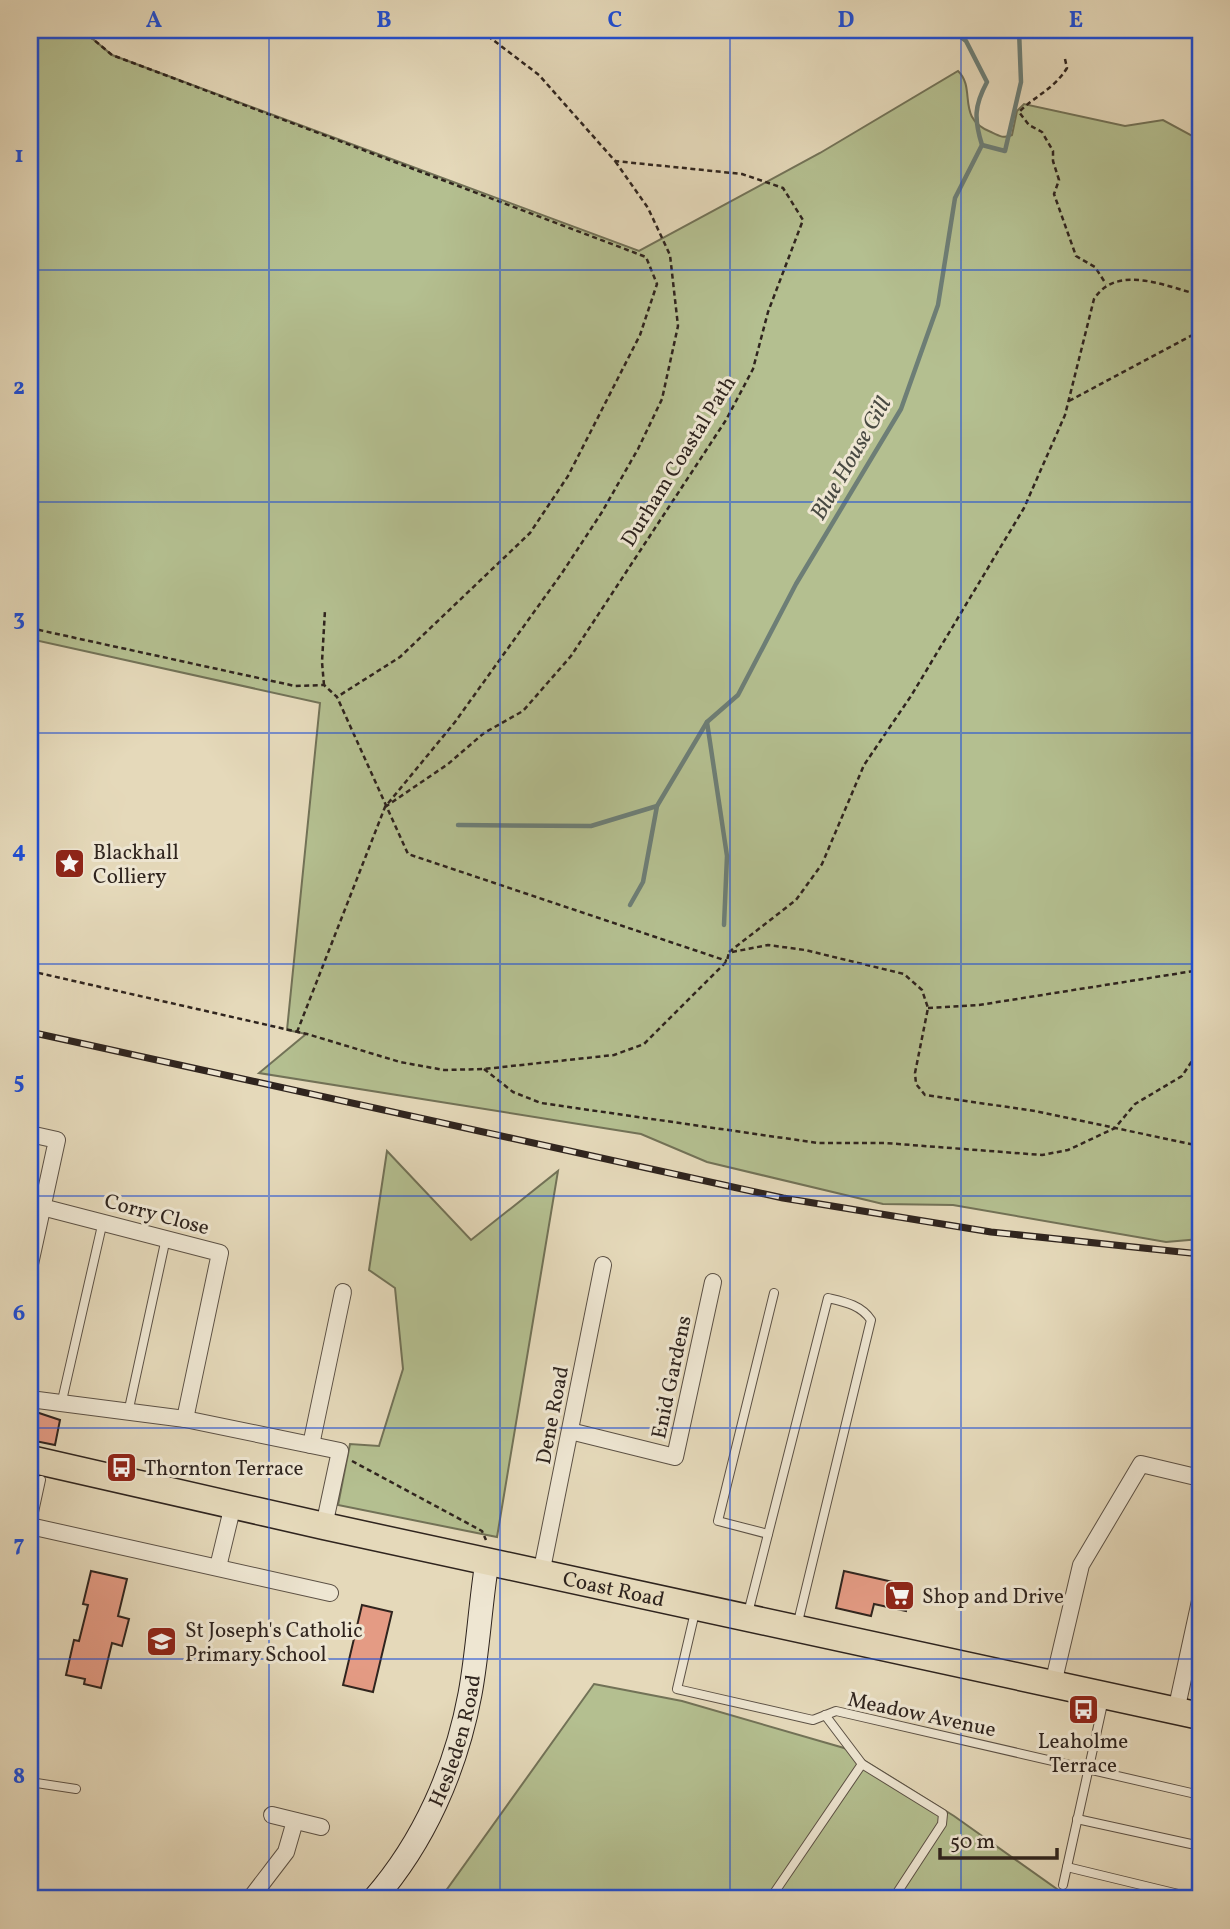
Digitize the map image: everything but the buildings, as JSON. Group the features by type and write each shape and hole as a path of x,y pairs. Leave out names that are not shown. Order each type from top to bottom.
{"main road":[{"name":"Coast Road","path":"35,1469 233,1505 1188,1714"},
{"name":"Hesleden Road","path":"374,1899 409,1851 440,1796 457,1749 470,1693 487,1562"}],"street":[{"path":"30,1134 57,1140 36,1206 30,1264"},
{"name":"Corry Close","path":"36,1206 220,1253 184,1419"},
{"name":"Dene Road","path":"541,1574 603,1265"},
{"name":"Enid Gardens","path":"570,1431 675,1457 713,1282"},
{"path":"311,1445 343,1292"},
{"path":"30,1399 184,1419 340,1451 324,1526"},
{"path":"1053,1684 1081,1565 1141,1464 1200,1478"},
{"path":"218,1567 233,1505"},
{"path":"31,1526 330,1593"},
{"path":"1188,1714 1200,1601"},
{"path":"272,1815 321,1827"},
{"path":"250,1899 286,1852 295,1821"}],"lane":[{"path":"61,1405 103,1221"},
{"path":"128,1413 166,1238"},
{"path":"768,1534 718,1521 774,1293"},
{"path":"747,1618 828,1298 846,1302 864,1310 871,1320 796,1629"},
{"path":"31,1526 35,1469"},
{"name":"Meadow Avenue","path":"696,1607 677,1689 813,1720 836,1711 1200,1794"},
{"path":"1063,1885 1105,1696"},
{"path":"825,1715 862,1764 943,1814 942,1824 893,1899"},
{"path":"770,1899 862,1764"},
{"path":"30,1782 76,1789"},
{"path":"1077,1819 1200,1846"},
{"path":"1067,1867 1199,1899"}],"path":[{"path":"82,30 112,55 646,257 657,284 640,335 568,476 530,533 400,657 337,697"},
{"path":"297,1032 385,807 455,722 562,573 614,491 662,399 678,326 670,255 648,208 615,161 540,75 480,30"},
{"path":"1065,59 1067,68 1058,80 1044,95 1019,112 1029,125 1042,132 1053,151 1059,180 1054,194 1076,256 1095,267 1106,284"},
{"name":"Durham Coastal Path","path":"385,807 448,764 484,733 523,711 572,656 726,420 753,369 768,312 803,220 783,188 743,174 615,161"},
{"path":"30,971 297,1032 400,1062 444,1070 484,1069 614,1055 644,1044 727,961 729,952 796,900 822,864 864,765 911,696 1024,508 1069,401 1094,299 1106,284 1125,279 1142,280 1200,295"},
{"path":"1069,401 1200,331"},
{"path":"325,610 321,662 324,685 337,697 408,854 418,860 484,878 727,961"},
{"path":"30,628 295,686 324,685"},
{"path":"729,952 768,945 805,950 904,974 922,990 928,1008 915,1073 916,1084 925,1095 1035,1111 1200,1146"},
{"path":"928,1008 979,1005 1200,970"},
{"path":"484,1069 513,1091 541,1103 818,1143 885,1143 1042,1154 1068,1150 1115,1128 1135,1104 1182,1076 1200,1049"},
{"path":"339,1457 482,1531 485,1536 487,1562"}],"green space":[{"path":"30,30 82,30 112,55 639,251 820,153 958,71 966,86 973,119 980,126 1002,136 1012,135 1017,111 1024,104 1125,126 1163,120 1200,140 1200,1239 1166,1242 953,1205 883,1204 707,1162 641,1134 259,1073 306,1034 287,1030 320,703 30,639"},
{"path":"387,1151 471,1240 558,1171 497,1537 338,1505 350,1444 379,1446 403,1369 395,1288 369,1270"},
{"path":"594,1684 682,1701 844,1748 954,1816 1071,1899 440,1899"}],"waterway":[{"name":"Blue House Gill","path":"458,825 591,826 657,806 707,722 738,695 796,584 901,409 938,305 955,198 982,145 977,113 987,82 966,41 952,30"},
{"name":"Blue House Gill","path":"982,145 1005,151 1021,82 1019,30"},
{"name":"Blue House Gill","path":"707,722 727,856 724,925"},
{"name":"Blue House Gill","path":"630,905 643,882 657,806"}],"railway":[{"path":"30,1032 783,1198 991,1232 1200,1254"}],"place":[{"name":"Blackhall Colliery","path":"70,864"},
{"name":"Thornton Terrace","path":"121,1468"},
{"name":"Shop and Drive","path":"899,1596"},
{"name":"St Joseph's Catholic Primary School","path":"162,1642"},
{"name":"Leaholme Terrace","path":"1083,1709"}]}
